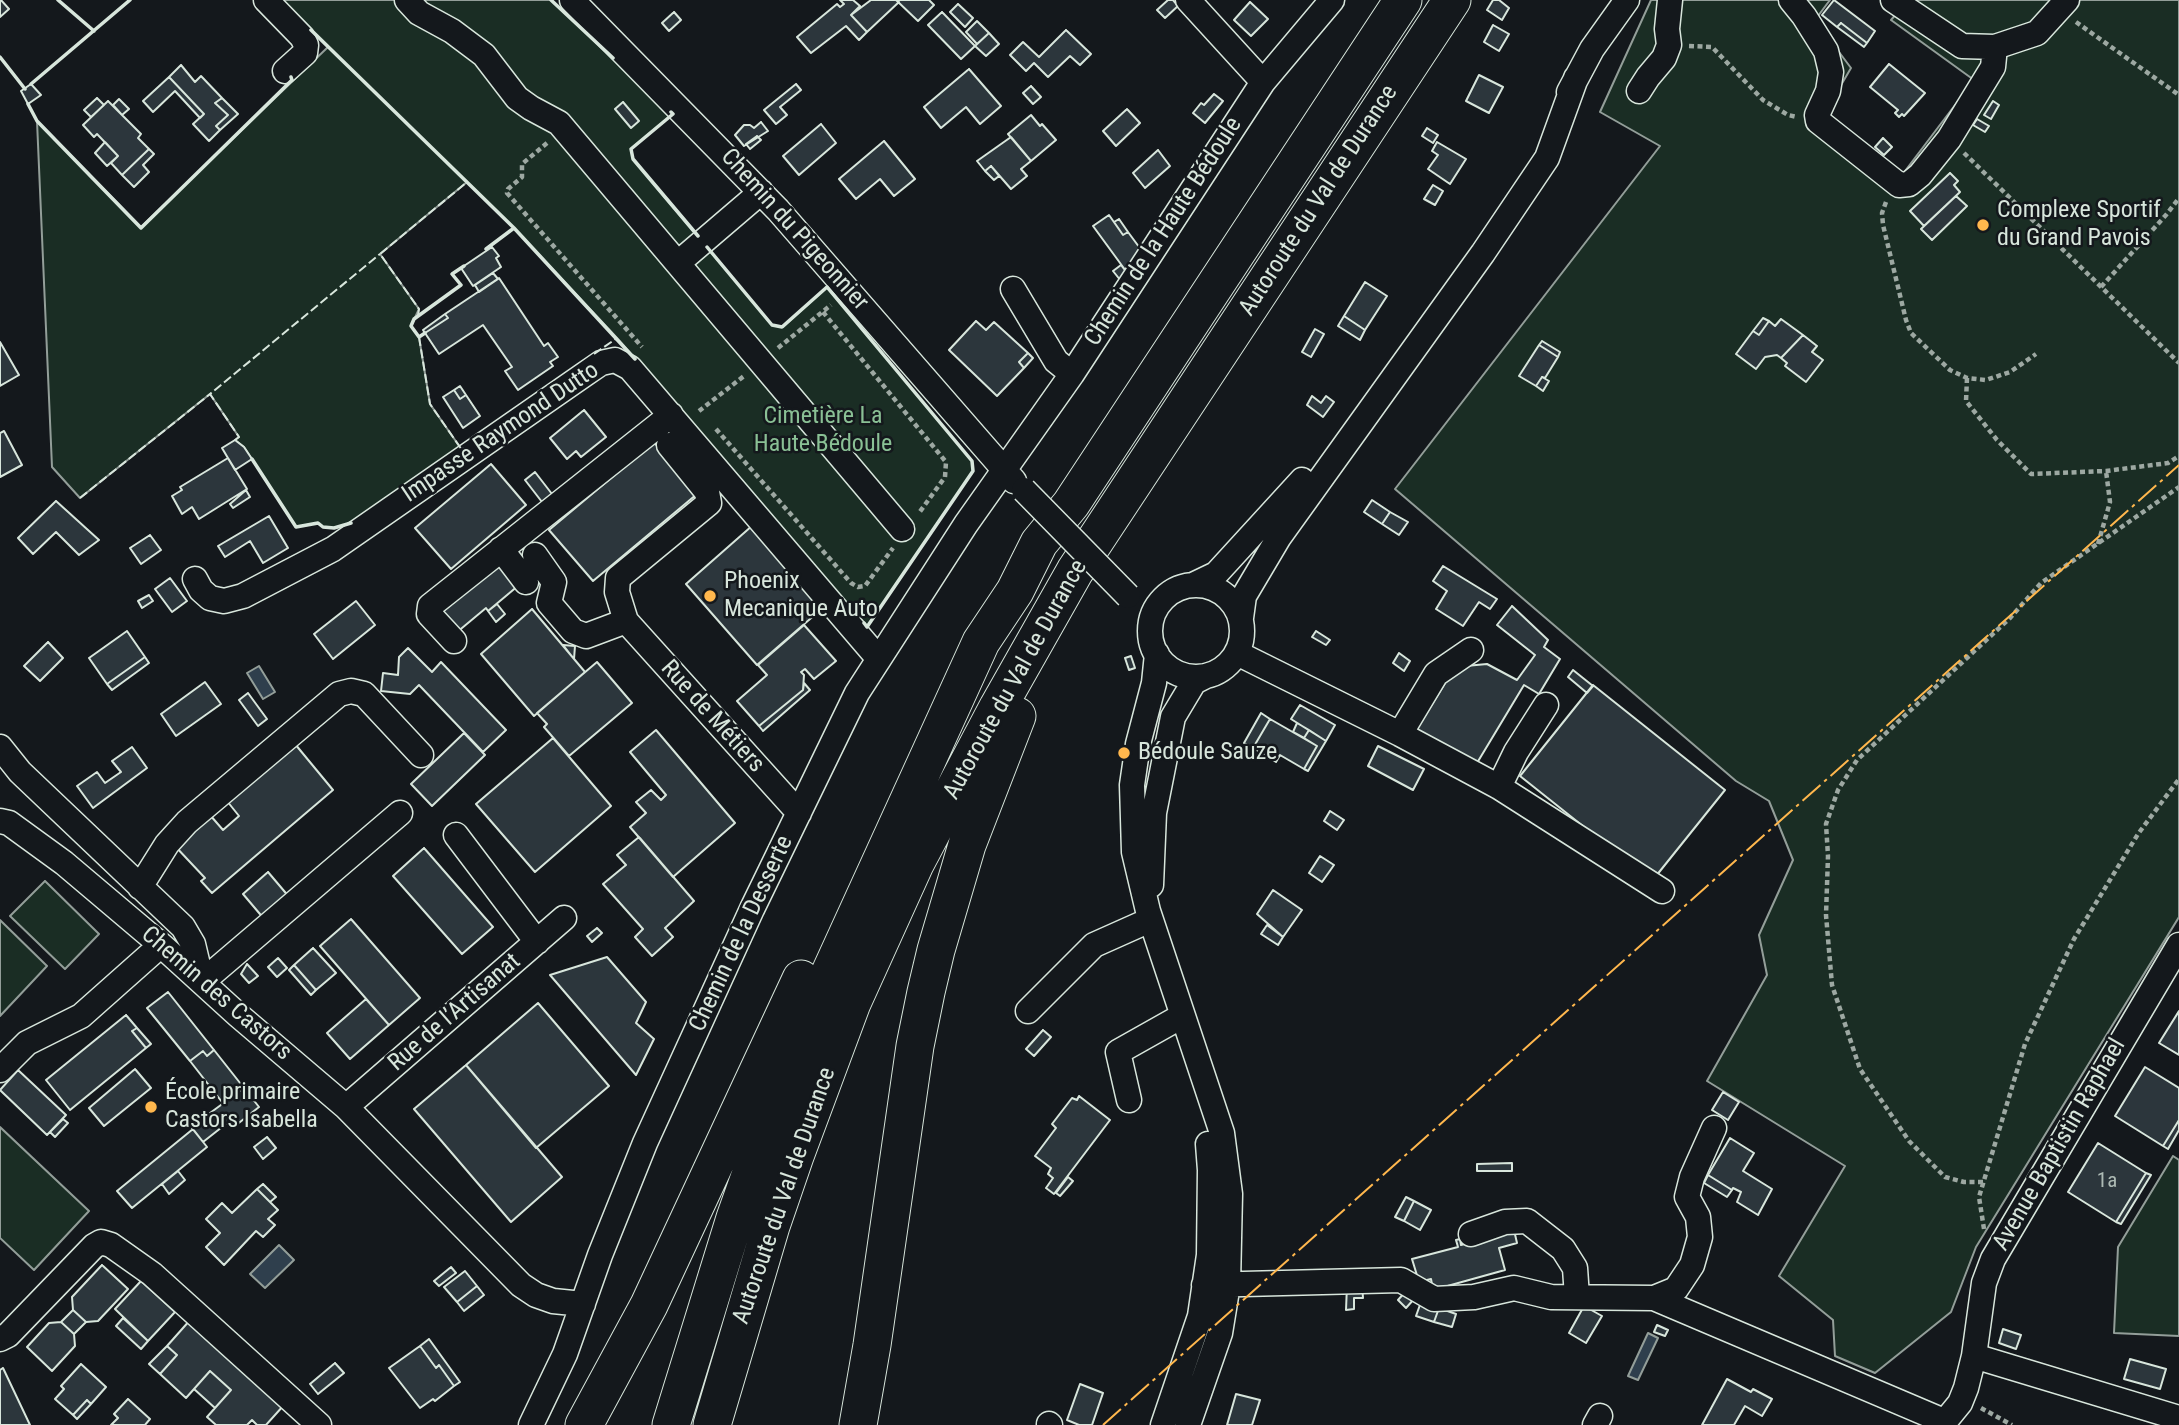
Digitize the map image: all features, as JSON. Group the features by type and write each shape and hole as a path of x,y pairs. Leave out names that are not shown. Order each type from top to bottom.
{"highway":[{"name":"Autoroute du Val de Durance","path":"671,1425 735,1218 778,1097 818,999 981,642 1014,591 1039,543 1078,493 1403,0"},
{"name":"Autoroute du Val de Durance","path":"712,1425 771,1226 795,1156 852,1003 915,864 998,707 1075,571 1452,0"},
{"path":"858,1425 915,1046 936,950 984,797 1037,671 1085,582 1355,147"},
{"path":"584,1425 649,1305 886,798 981,642"}],"street":[{"path":"266,0 302,37 306,45 305,53 285,71"},
{"path":"407,0 419,13 452,31 484,55 517,98 559,123 902,529"},
{"name":"Chemin du Pigeonnier","path":"572,0 761,192 1004,470 1128,596 1154,645"},
{"path":"1188,0 1263,82"},
{"name":"Chemin de la Haute Bédoule","path":"1004,470 1072,374 1263,82 1332,0"},
{"path":"1592,49 1610,0"},
{"path":"1153,928 1151,890 1154,813 1173,717 1195,682 1229,663 1237,653 1242,636 1244,596 1279,537 1483,253 1547,158 1576,78 1592,49 1627,0"},
{"path":"1639,91 1664,58 1669,45 1667,29 1670,0"},
{"path":"1791,0 1826,51 1831,72 1828,91 1817,115 1818,121 1899,185 1909,184 1920,176 1950,139 1993,67 1995,47"},
{"path":"1897,3 1962,46 1995,47 2037,33 2062,5"},
{"path":"678,263 761,192"},
{"path":"1013,289 1056,361 1072,374"},
{"path":"1188,1425 1220,1334 1216,1285 1209,1255 1210,1170 1201,1070 1153,928 1134,852 1132,785 1154,683 1154,611 1181,587 1216,575 1277,510 1447,303"},
{"name":"Impasse Raymond Dutto","path":"195,579 201,590 210,598 224,601 243,596 334,549 601,363 615,360 631,369 680,408 878,658"},
{"path":"454,641 429,614 430,606 680,408"},
{"path":"535,555 554,582 549,603 573,631 586,636 626,621 617,592 618,578 709,503 708,492 669,445"},
{"name":"Chemin de la Desserte","path":"531,1425 565,1354 645,1143 852,703 878,658 1004,470"},
{"path":"501,549 526,582"},
{"path":"1193,585 1209,587 1223,593 1234,604 1241,618"},
{"path":"1128,596 1170,594"},
{"name":"Rue de Métiers","path":"626,621 799,813"},
{"path":"1154,645 1166,665 1178,673 1206,676"},
{"path":"1401,734 1436,674 1471,650"},
{"path":"1237,653 1401,734 1499,787 1662,891"},
{"path":"140,887 167,844 187,822 339,694 351,691 365,694 421,755"},
{"path":"1499,787 1516,752 1546,705"},
{"path":"0,747 20,772 187,934 193,944 202,982 400,813"},
{"name":"Chemin des Castors","path":"0,821 9,823 64,863 346,1107 521,1285 536,1295 553,1301 583,1304"},
{"path":"456,835 537,942"},
{"name":"Rue de l’Artisanat","path":"346,1107 564,918"},
{"path":"1028,1011 1094,945 1153,928"},
{"path":"0,1070 27,1043 81,1016 161,945"},
{"name":"Avenue Baptistin Raphael","path":"1950,1417 1974,1356 1984,1283 1993,1259 2179,945"},
{"path":"1129,1100 1118,1052 1182,1016"},
{"path":"1654,1298 1676,1289 1692,1265 1700,1237 1698,1217 1688,1197 1692,1177 1714,1128"},
{"path":"1471,1234 1505,1222 1527,1221 1563,1249 1575,1268 1577,1297"},
{"path":"0,1339 8,1335 94,1246 102,1242 111,1245 152,1274 318,1425"},
{"path":"1216,1285 1401,1280 1434,1299 1474,1297 1514,1288 1551,1297 1654,1298 1950,1417"},
{"path":"1163,1425 1200,1316 1216,1285"},
{"path":"1974,1356 2179,1418"}],"path":[{"path":"2062,5 2179,95"},
{"path":"1669,45 1712,47 1763,100 1788,115 1818,121"},
{"path":"563,128 522,164 523,177 508,189 507,193 645,350"},
{"path":"1950,139 2179,363"},
{"path":"1899,185 1887,200 1882,213 1911,333 1950,370 1967,378 1986,380 2010,372 2036,354"},
{"path":"2101,287 2179,198"},
{"path":"713,426 851,583 858,587 865,586 872,580 902,529 917,516 945,477 946,462 823,312"},
{"path":"1967,378 1966,401 1997,440 2031,474 2106,471 2168,463 2179,456"},
{"path":"680,408 706,419"},
{"path":"2098,544 2110,502 2106,471"},
{"path":"1983,1182 1964,1182 1945,1177 1909,1142 1860,1069 1832,985 1826,915 1826,824 1838,790 1857,760 2010,618 2041,583 2179,487"},
{"path":"1993,1259 1986,1243 1979,1197 2025,1044 2074,939 2137,834 2179,779"},
{"path":"1950,1417 1987,1410 2012,1425"}],"green space":[{"name":"Cimetière La Haute Bédoule","path":"281,0 551,0 673,114 631,149 633,159 772,325 783,327 827,287 972,461 973,471 867,627 617,338 467,182 380,254 419,309 411,326 419,337 430,404 462,450 348,524 334,528 323,527 318,523 296,527 244,447 235,440 239,437 210,394 80,498 52,467 37,121 141,227 328,47"},
{"path":"1651,0 1830,0 1815,20 1851,68 1823,116 1902,175 1974,80 1891,20 1908,0 2179,0 2179,917 1976,1247 1951,1312 1875,1373 1835,1356 1833,1320 1779,1276 1845,1166 1707,1081 1767,975 1759,935 1793,860 1769,801 1736,781 1395,489 1660,146 1600,112"},
{"path":"45,881 99,934 65,969 10,916"},
{"path":"0,920 47,966 0,1016"},
{"path":"0,1127 89,1211 34,1270 0,1238"},
{"path":"2173,1156 2179,1160 2179,1336 2114,1333 2118,1247"}],"water":[{"path":"259,666 275,692 263,699 247,673"},
{"path":"279,1245 294,1260 265,1288 250,1274"},
{"path":"1648,1333 1658,1338 1638,1380 1628,1376"}],"building":[{"path":"840,0 853,0 860,6 851,15 867,32 859,40 846,26 811,53 797,37 837,4 840,7 844,4"},
{"path":"871,0 899,2 867,32 851,15"},
{"path":"896,0 929,0 934,5 918,21"},
{"path":"1168,0 1173,0 1178,6 1165,18 1157,10"},
{"path":"1493,0 1499,0 1509,8 1502,20 1487,10"},
{"path":"1834,0 1875,31 1867,43 1841,23 1837,27 1822,15"},
{"path":"0,1 9,9 0,17"},
{"path":"1250,2 1268,19 1251,36 1234,20"},
{"path":"958,4 973,18 965,27 950,12"},
{"path":"674,12 681,20 669,31 662,23"},
{"path":"942,12 975,46 961,59 928,25"},
{"path":"977,21 989,33 977,44 966,32"},
{"path":"1841,23 1867,43 1864,47 1837,27"},
{"path":"1493,25 1509,34 1499,51 1484,42"},
{"path":"1066,30 1091,54 1080,65 1070,56 1048,77 1034,63 1026,71 1010,55 1023,42 1039,57"},
{"path":"989,33 999,44 986,56 975,46"},
{"path":"1889,64 1925,93 1904,116 1902,114 1899,117 1895,113 1898,110 1870,87"},
{"path":"181,65 195,82 201,76 222,98 215,103 228,115 216,126 220,130 209,141 193,124 204,114 169,77"},
{"path":"969,69 1001,106 980,124 966,107 941,128 924,107"},
{"path":"1479,75 1503,87 1489,113 1466,101"},
{"path":"169,77 204,114 200,118 175,91 153,112 143,101"},
{"path":"31,84 41,95 28,104 21,91"},
{"path":"796,84 801,90 780,107 787,115 776,124 764,110"},
{"path":"1031,86 1041,97 1033,104 1023,93"},
{"path":"1214,94 1223,101 1205,123 1193,113"},
{"path":"97,98 104,105 91,117 84,110"},
{"path":"222,98 238,114 220,130 216,126 228,115 215,103"},
{"path":"119,99 129,109 122,115 113,105"},
{"path":"108,101 141,134 138,138 149,149 122,175 111,163 118,156 97,134 94,137 83,125"},
{"path":"1993,101 1999,105 1991,119 1984,115"},
{"path":"623,102 639,121 631,128 615,109"},
{"path":"1127,109 1140,123 1116,146 1103,131"},
{"path":"1031,115 1056,140 1031,161 1008,134"},
{"path":"1977,119 1989,126 1985,132 1973,125"},
{"path":"761,122 768,131 744,146 735,135 744,125 754,128"},
{"path":"821,124 836,143 799,175 783,156"},
{"path":"1427,128 1438,135 1433,143 1422,136"},
{"path":"757,136 761,140 750,149 746,144"},
{"path":"1011,137 1031,161 1021,169 1027,176 1011,189 991,166 985,171 977,161"},
{"path":"1883,138 1892,147 1884,155 1875,147"},
{"path":"884,141 915,179 894,196 880,179 856,199 839,179"},
{"path":"105,142 118,156 107,166 95,153"},
{"path":"1437,142 1466,159 1450,184 1428,169 1438,155 1432,151"},
{"path":"149,149 154,154 143,165 149,172 134,187 122,175"},
{"path":"1158,150 1170,166 1145,188 1133,173"},
{"path":"991,166 999,176 994,180 985,171"},
{"path":"1950,173 1958,181 1954,185 1960,192 1924,226 1910,211"},
{"path":"1433,185 1443,191 1435,205 1424,199"},
{"path":"1956,196 1967,206 1932,240 1921,229"},
{"path":"1109,215 1123,235 1128,232 1145,255 1131,278 1093,226"},
{"path":"1119,219 1128,232 1123,235 1114,222"},
{"path":"492,247 499,256 496,258 501,267 473,286 461,268"},
{"path":"1121,265 1131,278 1121,281 1113,271"},
{"path":"493,273 498,279 479,292 475,285"},
{"path":"499,278 544,346 548,343 558,357 550,362 553,366 518,390 505,371 512,367 483,325 439,354 425,333 448,318 445,314"},
{"path":"1365,282 1387,296 1365,330 1344,316"},
{"path":"445,314 448,318 425,333 423,330"},
{"path":"1344,316 1365,330 1360,340 1338,326"},
{"path":"1763,318 1769,321 1759,335 1753,331"},
{"path":"1781,319 1803,335 1781,358 1777,355 1765,357 1756,369 1736,354 1753,331 1759,335 1769,321 1775,326"},
{"path":"976,321 986,330 994,322 1028,353 1019,362 1024,368 997,396 949,350"},
{"path":"1315,329 1324,334 1311,357 1302,352"},
{"path":"1803,335 1817,346 1812,352 1823,360 1806,382 1785,366 1787,363 1781,358"},
{"path":"1542,341 1560,352 1558,357 1539,345"},
{"path":"0,342 19,375 0,386"},
{"path":"1539,345 1558,357 1545,378 1542,377 1536,386 1519,376"},
{"path":"1028,353 1033,358 1024,368 1019,362"},
{"path":"1542,377 1549,381 1543,391 1536,386"},
{"path":"460,386 466,395 460,399 454,390"},
{"path":"454,390 460,399 466,395 480,416 463,428 443,397"},
{"path":"1312,396 1321,403 1326,396 1334,402 1323,417 1307,405"},
{"path":"584,410 606,437 581,457 576,451 567,459 550,438"},
{"path":"4,431 22,465 0,477 0,433"},
{"path":"235,440 252,459 235,470 222,448"},
{"path":"654,442 697,494 593,581 549,530"},
{"path":"228,458 247,489 199,519 192,507 182,514 172,496 182,490 180,487"},
{"path":"491,464 526,505 451,569 415,528"},
{"path":"535,472 552,494 542,502 525,480"},
{"path":"246,490 250,497 233,508 230,504"},
{"path":"1372,500 1390,512 1382,524 1364,512"},
{"path":"56,501 99,540 79,555 56,532 33,554 18,538"},
{"path":"1390,512 1408,522 1399,535 1382,524"},
{"path":"269,516 288,548 263,563 250,541 225,557 218,546"},
{"path":"753,525 825,606 757,665 686,584"},
{"path":"150,535 161,550 141,564 130,548"},
{"path":"500,563 519,585 456,633 440,614"},
{"path":"1443,566 1497,599 1490,609 1479,602 1463,626 1436,609 1447,591 1433,581"},
{"path":"170,578 187,601 172,612 155,589"},
{"path":"149,595 153,601 142,608 138,601"},
{"path":"356,601 375,625 333,659 314,634"},
{"path":"497,604 505,614 496,622 488,611"},
{"path":"1512,606 1548,640 1544,647 1560,659 1539,694 1524,685 1477,763 1416,730 1455,667 1487,664 1517,680 1535,655 1497,625"},
{"path":"532,609 585,672 534,716 481,654"},
{"path":"804,625 836,661 814,679 805,669 801,672 804,675 803,690 759,726 737,701 767,675 758,665"},
{"path":"127,631 145,657 107,684 89,658"},
{"path":"1316,631 1330,640 1326,645 1312,637"},
{"path":"48,642 63,658 40,681 24,666"},
{"path":"563,645 575,646 574,659"},
{"path":"408,648 432,672 441,662 506,730 483,752 419,685 410,694 381,691 383,673 398,675 399,657"},
{"path":"1399,653 1410,661 1404,671 1393,663"},
{"path":"1131,656 1135,668 1129,670 1125,658"},
{"path":"145,657 149,663 112,690 107,684"},
{"path":"597,662 632,703 569,756 544,727 547,724 537,713"},
{"path":"1573,670 1593,686 1587,693 1568,677"},
{"path":"205,682 221,704 176,736 161,714"},
{"path":"804,683 810,690 763,731 759,726 803,690"},
{"path":"1593,685 1725,790 1652,881 1520,776"},
{"path":"248,693 267,719 258,726 239,700"},
{"path":"1300,705 1335,725 1326,741 1291,719"},
{"path":"1261,713 1270,719 1253,748 1244,743"},
{"path":"1270,719 1317,746 1304,769 1280,755 1276,762 1253,748"},
{"path":"1297,723 1309,730 1304,738 1293,732"},
{"path":"656,730 735,823 673,877 630,827 646,813 636,802 651,790 661,800 666,795 630,752"},
{"path":"1309,730 1326,741 1308,771 1304,769 1317,746 1304,738"},
{"path":"464,733 485,755 432,806 411,784"},
{"path":"553,738 611,806 535,872 476,804"},
{"path":"295,744 333,790 212,893 201,881 205,878 174,845 210,815 223,830 239,816 227,801"},
{"path":"1378,746 1424,769 1413,790 1368,766"},
{"path":"132,747 147,768 93,808 77,786 97,772 105,783 121,772 112,761"},
{"path":"1330,811 1344,820 1337,830 1324,821"},
{"path":"639,837 694,901 665,928 673,937 652,956 635,937 643,929 603,884 626,865 617,855"},
{"path":"424,848 493,927 462,954 393,876"},
{"path":"1320,856 1334,865 1322,882 1309,873"},
{"path":"268,872 290,898 265,920 243,894"},
{"path":"1273,890 1302,910 1283,937 1257,914"},
{"path":"351,919 420,998 389,1025 320,946"},
{"path":"1267,925 1283,937 1278,945 1261,934"},
{"path":"597,928 602,933 592,942 587,936"},
{"path":"313,948 336,973 316,990 294,965"},
{"path":"607,957 646,1002 636,1023 654,1039 636,1075 550,975"},
{"path":"278,958 287,968 277,977 268,967"},
{"path":"247,964 258,976 249,983 241,974"},
{"path":"294,965 316,990 311,995 289,970"},
{"path":"168,992 214,1050 207,1056 203,1051 190,1061 147,1008"},
{"path":"366,999 389,1025 350,1059 327,1033"},
{"path":"538,1003 609,1086 536,1148 466,1065"},
{"path":"2179,1011 2179,1055 2159,1043"},
{"path":"126,1015 137,1028 132,1031 146,1048 70,1110 46,1080"},
{"path":"137,1028 151,1044 146,1048 132,1031"},
{"path":"1043,1030 1051,1037 1034,1056 1026,1049"},
{"path":"214,1050 244,1088 222,1102 190,1061 203,1051 207,1056"},
{"path":"466,1065 562,1177 511,1222 414,1109"},
{"path":"2145,1067 2179,1088 2179,1120 2163,1146 2115,1116"},
{"path":"135,1069 151,1088 104,1126 89,1108"},
{"path":"18,1070 66,1115 47,1135 0,1090"},
{"path":"244,1088 259,1107 235,1126 231,1120 203,1142 191,1127"},
{"path":"1723,1092 1739,1102 1728,1120 1712,1110"},
{"path":"1079,1096 1110,1120 1054,1194 1046,1188 1053,1178 1048,1174 1051,1168 1035,1156 1056,1128 1052,1124 1072,1098 1077,1100"},
{"path":"63,1119 68,1123 55,1137 50,1132"},
{"path":"2179,1120 2179,1130 2168,1149 2163,1146"},
{"path":"193,1129 207,1147 132,1208 117,1191"},
{"path":"267,1137 276,1148 263,1159 254,1147"},
{"path":"1730,1138 1754,1153 1743,1171 1772,1189 1758,1215 1737,1202 1741,1192 1733,1188 1732,1190 1708,1175"},
{"path":"2098,1143 2146,1173 2116,1222 2068,1192"},
{"path":"1512,1163 1512,1171 1477,1171 1477,1164"},
{"path":"178,1171 185,1180 169,1194 162,1184"},
{"path":"2146,1173 2151,1175 2121,1224 2116,1222"},
{"path":"1708,1175 1732,1190 1727,1197 1704,1183"},
{"path":"1068,1177 1073,1181 1060,1196 1056,1193"},
{"path":"263,1184 276,1197 270,1202 257,1189"},
{"path":"257,1189 278,1210 268,1219 275,1225 263,1237 256,1231 224,1265 206,1247 220,1233 206,1219 222,1203 232,1213"},
{"path":"1406,1197 1414,1201 1404,1221 1395,1217"},
{"path":"1414,1201 1431,1210 1420,1230 1404,1221"},
{"path":"1514,1230 1517,1243 1499,1248 1505,1270 1433,1290 1431,1279 1419,1282 1412,1259 1458,1247 1456,1240 1460,1239 1461,1245"},
{"path":"102,1265 128,1289 98,1321 86,1322 73,1310 72,1297"},
{"path":"451,1267 456,1273 439,1286 434,1281"},
{"path":"465,1271 477,1286 457,1302 444,1287"},
{"path":"141,1281 175,1312 148,1341 115,1309"},
{"path":"1347,1285 1362,1285 1363,1298 1354,1298 1354,1309 1346,1310"},
{"path":"477,1286 484,1295 464,1311 457,1302"},
{"path":"1406,1291 1414,1299 1406,1308 1398,1300"},
{"path":"1421,1302 1439,1308 1434,1322 1416,1316"},
{"path":"1584,1306 1602,1316 1586,1343 1569,1333"},
{"path":"1439,1308 1456,1314 1452,1327 1434,1322"},
{"path":"73,1310 86,1322 74,1334 61,1322"},
{"path":"123,1318 148,1341 141,1349 116,1326"},
{"path":"191,1319 284,1405 266,1425 257,1425 252,1420 247,1425 216,1425 207,1417 231,1390 210,1371 186,1398 160,1374 177,1355 167,1346"},
{"path":"61,1322 74,1334 75,1346 52,1371 27,1347 49,1323"},
{"path":"1657,1325 1668,1330 1665,1336 1654,1332"},
{"path":"2003,1329 2021,1335 2016,1349 1999,1343"},
{"path":"429,1339 460,1382 454,1386 439,1365 436,1368 420,1346"},
{"path":"167,1346 177,1355 160,1374 149,1364"},
{"path":"420,1346 436,1368 439,1365 454,1386 435,1401 433,1399 420,1408 389,1368"},
{"path":"2130,1359 2166,1369 2160,1389 2124,1379"},
{"path":"335,1363 344,1373 318,1394 310,1384"},
{"path":"81,1364 106,1387 91,1404 87,1400 73,1415 55,1399 64,1389 61,1386"},
{"path":"3,1368 30,1425 0,1425 0,1370"},
{"path":"210,1371 231,1390 215,1408 194,1389"},
{"path":"1727,1379 1751,1392 1753,1389 1772,1399 1762,1416 1745,1406 1734,1425 1702,1425"},
{"path":"1080,1384 1103,1393 1092,1425 1079,1425 1067,1420"},
{"path":"1236,1394 1260,1400 1252,1425 1227,1425"},
{"path":"128,1399 150,1419 145,1425 111,1425 118,1418 114,1414"},
{"path":"87,1400 91,1404 77,1419 73,1415"}],"fence":[{"path":"418,316 419,309 380,254 467,182"},
{"path":"235,440 239,437 210,394 380,254"},
{"path":"419,337 430,404 462,450 464,448"},
{"path":"594,354 617,338"},
{"path":"80,498 210,394"}],"wall":[{"path":"58,0 94,31"},
{"path":"31,84 130,0"},
{"path":"551,0 613,58"},
{"path":"311,30 514,228 635,359"},
{"path":"0,57 25,89"},
{"path":"28,104 37,121 141,228 292,80 291,77"},
{"path":"671,112 673,114 631,149 633,159 698,236"},
{"path":"486,249 514,228"},
{"path":"707,247 772,325 782,327 827,287 972,461 973,471 867,627 864,623"},
{"path":"425,333 419,337 411,326 414,319 461,285 452,274 464,266"},
{"path":"252,459 296,527 318,523 323,527 334,528 351,523"}],"power":[{"path":"1103,1425 2179,465"}],"place":[{"name":"Complexe Sportif du Grand Pavois","path":"1983,225"},
{"name":"Phoenix Mecanique Auto","path":"710,596"},
{"name":"Bédoule Sauze","path":"1124,753"},
{"name":"École primaire Castors Isabella","path":"151,1107"}]}
